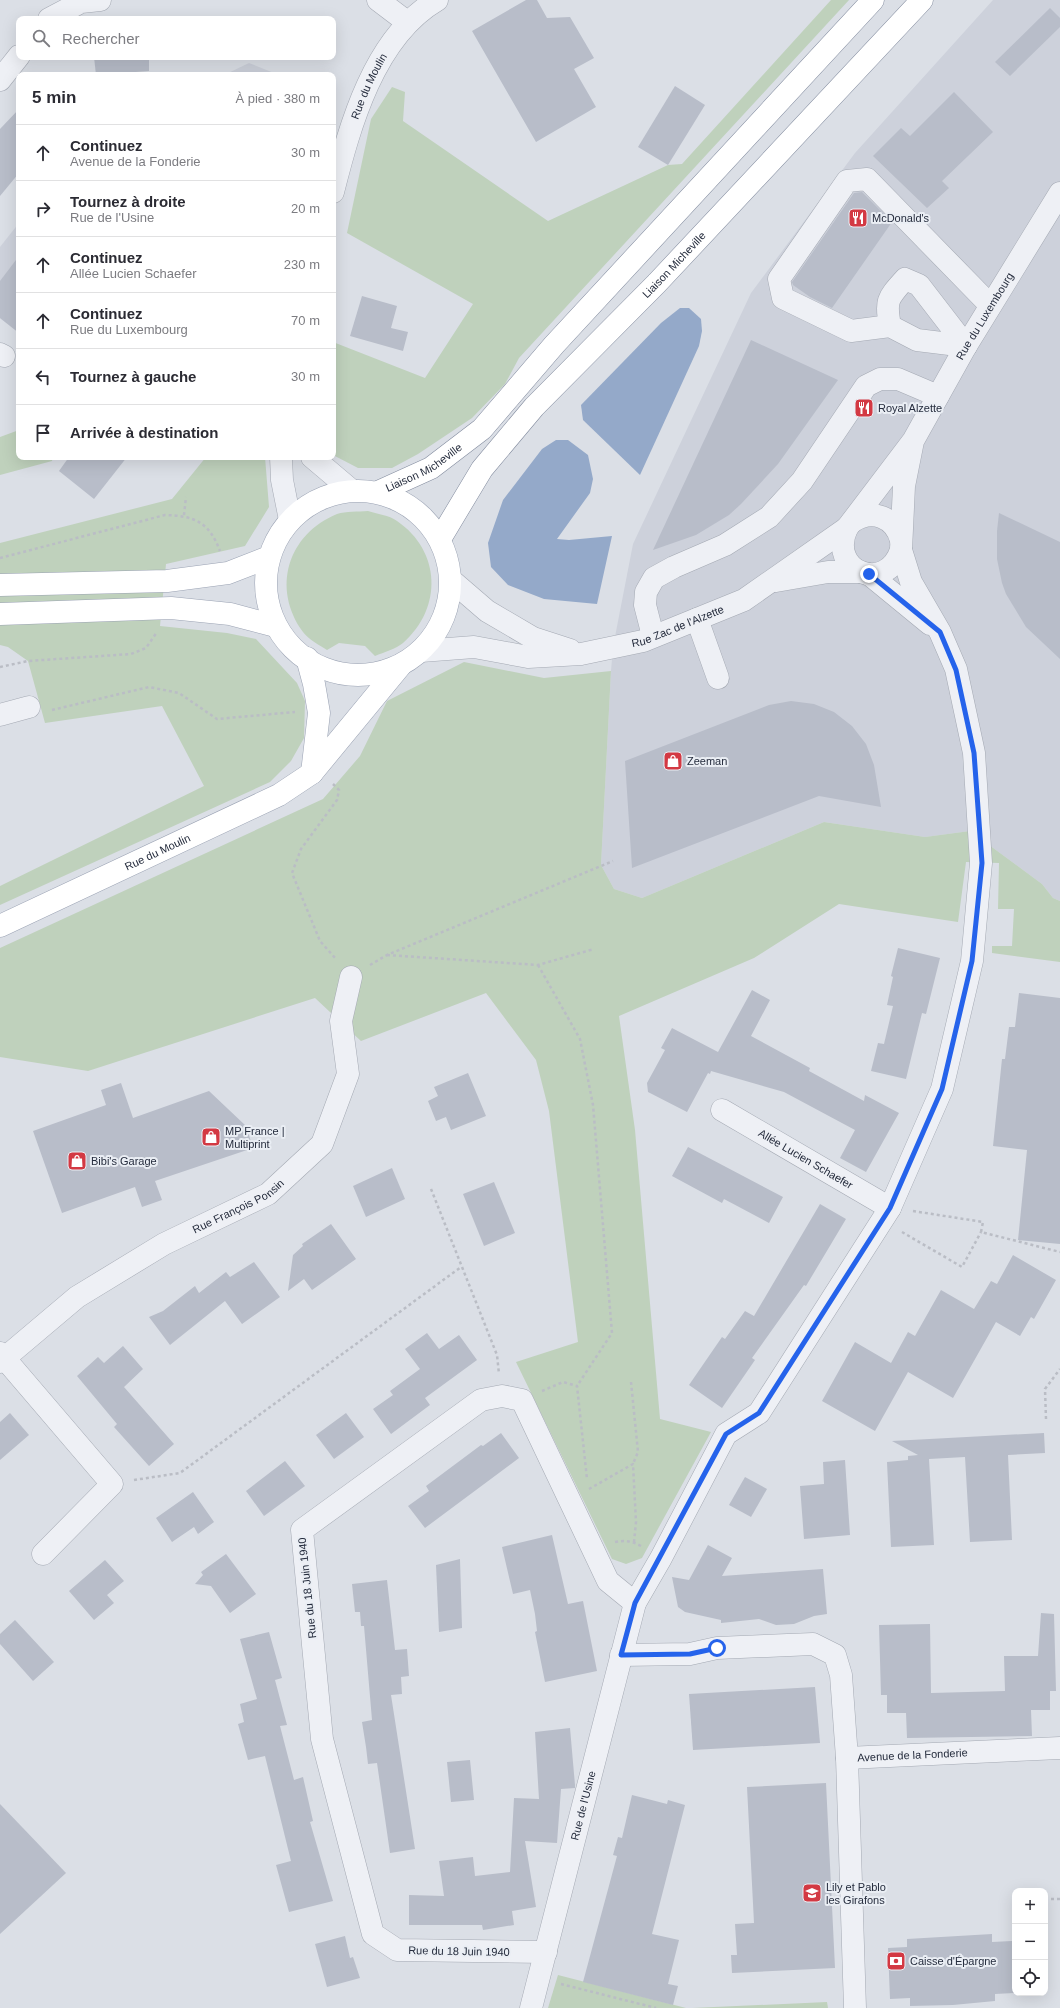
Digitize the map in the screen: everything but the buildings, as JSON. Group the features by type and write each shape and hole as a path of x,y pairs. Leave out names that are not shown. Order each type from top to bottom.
{"main road":[{"name":"Liaison Micheville","path":"378,492 431,468 482,429 554,345 873,0"},
{"name":"Liaison Micheville","path":"440,539 482,469 534,407 657,283 922,0"},
{"path":"351,490 378,492 403,502 425,518 440,539 448,559 451,580 448,606 438,630 421,651 401,665 374,674 345,674 318,666 288,641 276,626 269,607 266,582 269,557 278,537 290,520 308,505 329,495 351,490"},
{"path":"0,584 167,581 228,573 269,557"},
{"path":"0,614 171,608 230,614 276,626"},
{"path":"307,658 314,684 319,713 312,773"},
{"name":"Rue du Moulin","path":"0,926 279,795 312,773 401,665"}],"street":[{"path":"55,16 81,2 100,0"},
{"path":"378,0 407,22"},
{"name":"Rue du Moulin","path":"336,181 348,136 363,95 381,58 407,22 437,0"},
{"path":"0,80 16,60"},
{"path":"966,346 917,340 890,326 851,330 783,298 779,279 847,181 867,179 990,305"},
{"name":"Rue du Luxembourg","path":"913,441 990,305 1060,193"},
{"path":"890,326 887,310 890,296 905,279 920,285 966,346"},
{"path":"654,636 645,605 646,592 654,578 674,567 725,544 769,517 802,481 866,386 880,379 898,379 938,396"},
{"path":"913,441 849,525 842,545 843,553 852,568 865,573 940,632"},
{"path":"865,573 886,571 898,559 901,545 904,486 913,441"},
{"path":"281,460 282,480 290,520"},
{"path":"316,460 351,490"},
{"path":"512,1398 608,1581 635,1603 661,1558 726,1434 759,1413 890,1208 942,1089 972,961 982,863 974,753 956,670 940,632 911,582 901,545 899,531 886,518 877,515 867,515 849,525"},
{"name":"Rue Zac de l'Alzette","path":"421,651 474,647 528,657 581,654 643,641 744,600 849,525"},
{"name":"Rue Zac de l'Alzette","path":"769,582 828,572 865,573"},
{"path":"451,580 487,611 527,634 581,654"},
{"path":"697,619 718,678"},
{"path":"0,715 29,707"},
{"name":"Rue François Ponsin","path":"112,1484 2,1357 77,1297 164,1244 268,1194 322,1144 348,1074 341,1021 351,977"},
{"name":"Allée Lucien Schaefer","path":"722,1110 890,1208"},
{"name":"Rue du 18 Juin 1940","path":"512,1398 481,1400 302,1530 322,1739 373,1934 397,1950 546,1952"},
{"path":"43,1554 112,1484"},
{"name":"Rue de l'Usine","path":"531,2008 635,1603"},
{"name":"Avenue de la Fonderie","path":"621,1655 690,1654 717,1648 813,1644 835,1655 842,1675 847,1758 1060,1748"},
{"path":"847,1758 855,2008"}],"path":[{"path":"184,515 186,497"},
{"path":"29,707 42,712 149,687 179,693 217,719 298,712"},
{"path":"332,782 339,790 337,800 301,849 292,873 320,941 351,977"},
{"path":"594,949 538,965 387,955 613,861"},
{"path":"538,965 580,1039 593,1105 612,1333 577,1386 588,1490 633,1464"},
{"path":"431,1189 497,1355 512,1398 563,1382 577,1386"},
{"path":"890,1208 983,1222 982,1232 962,1267 898,1229"},
{"path":"982,1232 1060,1252"},
{"path":"112,1484 180,1474 461,1267"},
{"path":"1046,1419 1045,1389 1060,1369"},
{"path":"631,1382 638,1452 633,1464 636,1522 634,1542"},
{"path":"591,1548 622,1541 634,1542 661,1558"},
{"path":"1048,1899 1060,1899"},
{"path":"539,1978 656,2008"}],"shaded area":[{"path":"993,0 1060,0 1060,901 1053,898 1042,884 970,831 925,837 824,822 642,898 614,889 601,865 611,671 613,647 633,544 751,293 855,153"},
{"path":"249,63 272,72 230,72"},
{"path":"16,227 16,331 0,318 0,247"}],"green space":[{"path":"831,0 849,0 519,358 505,384 472,418 418,454 392,468 358,468 336,457 336,343 425,378 473,304 347,233 371,119 392,87 405,92 403,121 548,221 668,165 682,164"},
{"path":"16,431 16,460 52,461 0,475 0,437"},
{"path":"204,460 265,460 269,507 245,546 166,564 160,626 227,633 256,639 297,683 305,701 304,738 291,761 270,782 0,905 0,886 204,786 162,706 45,723 28,661 8,647 0,645 0,543 172,499"},
{"path":"368,511 394,519 412,533 422,548 429,564 432,580 430,597 425,613 416,629 400,645 375,656 365,646 339,643 327,650 308,637 303,632 293,615 288,598 287,581 290,564 296,549 307,535 320,523 341,513"},
{"path":"464,662 544,678 611,671 601,865 614,889 642,898 824,822 925,837 970,831 1042,884 1053,898 1060,901 1060,962 992,953 992,946 1012,946 1014,909 998,909 999,863 966,862 958,922 839,904 754,958 619,1016 635,1130 660,1419 711,1432 642,1558 626,1564 612,1559 516,1362 578,1342 549,1111 536,1060 486,993 361,1041 315,998 88,1071 0,1057 0,948 323,799 360,756 387,701"},
{"path":"558,1975 686,2008 548,2008"},
{"path":"827,2002 828,2008 692,2008"}],"water":[{"path":"680,308 689,308 701,319 702,331 699,346 640,475 583,420 581,405 661,323"},
{"path":"556,440 568,440 588,455 593,479 590,493 557,539 569,540 612,536 597,604 544,599 508,585 491,567 488,543 503,500 542,449"}],"place":[{"name":"McDonald's","path":"858,218"},
{"name":"Royal Alzette","path":"864,408"},
{"name":"Zeeman","path":"673,761"},
{"name":"MP France | Multiprint","path":"211,1137"},
{"name":"Bibi's Garage","path":"77,1161"},
{"name":"Lily et Pablo les Girafons","path":"812,1893"},
{"name":"Caisse d'Épargne","path":"896,1961"}],"route":[{"path":"717,1648 690,1654 621,1655 635,1603 661,1558 726,1434 759,1413 890,1208 942,1089 972,961 982,863 974,753 956,670 940,632 869,574"}]}
